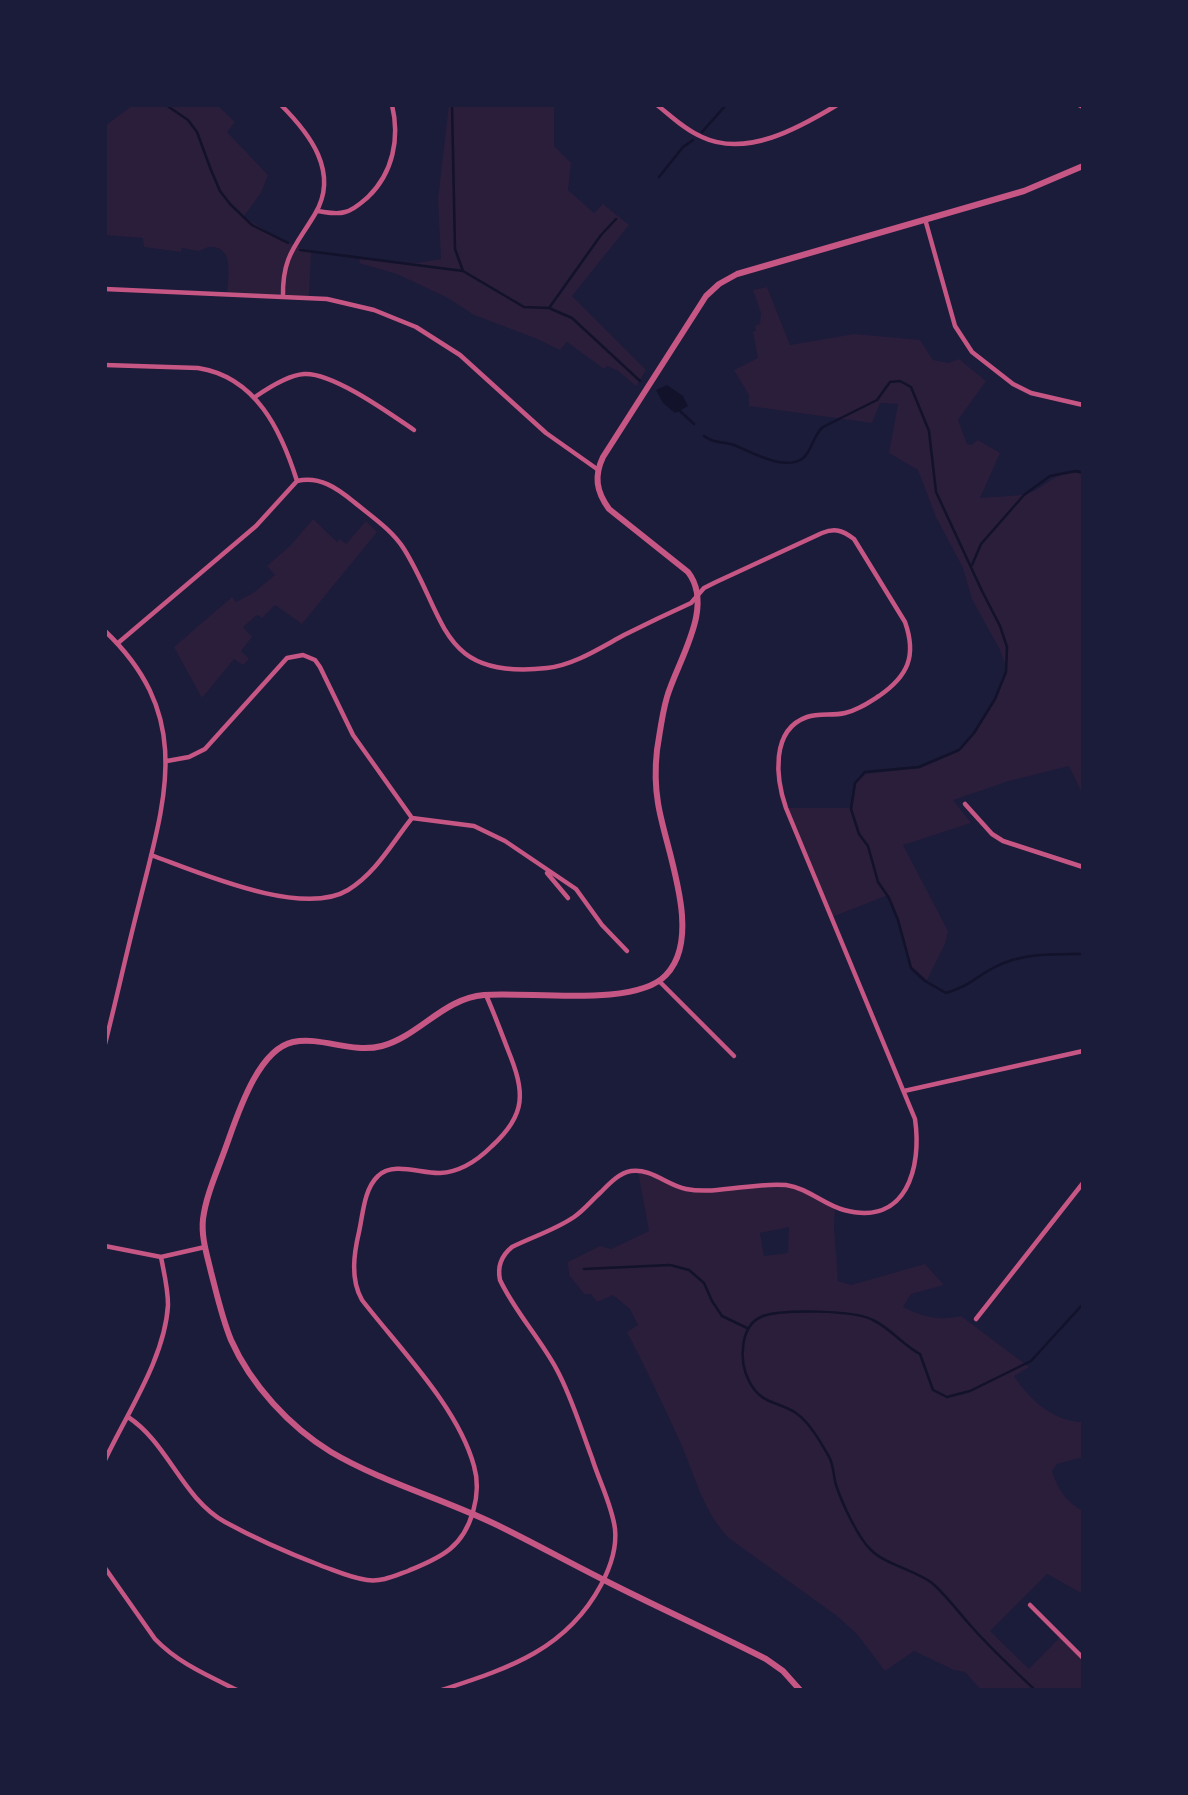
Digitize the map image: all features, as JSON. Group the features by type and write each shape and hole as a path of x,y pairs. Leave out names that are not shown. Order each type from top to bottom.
{"street":[{"path":"281,105 309,136 318,153 324,179 323,194 317,211 286,262 282,276 283,296"},
{"path":"317,211 335,214 346,212 359,205 374,191 385,175 392,157 396,135 392,105"},
{"path":"657,105 704,138 735,143 773,137 804,124 836,105"},
{"path":"798,1689 783,1671 766,1659 472,1513 356,1465 328,1450 294,1423 261,1387 232,1342 220,1311 205,1247 203,1218 212,1183 251,1085 274,1052 288,1044 304,1041 355,1049 379,1047 401,1039 465,998 486,994 611,994 642,990 670,972 678,956 682,930 672,857 657,800 656,761 664,705 698,608 699,596 695,580 688,572 609,509 597,487 597,469 696,311 719,284 737,274 1024,191 1083,166"},
{"path":"925,218 955,326 972,352 1007,379 1031,393 1083,405"},
{"path":"105,289 283,296 343,301 374,310 416,327 460,355 546,433 597,469"},
{"path":"105,365 211,370 236,381 255,397 278,432 297,481"},
{"path":"255,397 296,374 318,374 414,430"},
{"path":"118,643 256,526 297,481 307,479 336,488 387,530 411,561 446,634 469,656 493,666 510,669 562,665 691,603 704,588 716,582 822,533 836,530 854,538 905,622 911,645 905,672 898,681 854,710 812,716 796,723 782,743 778,767 786,808 915,1119 918,1140 911,1179 902,1196 892,1205 863,1213 844,1210 791,1186 694,1190 679,1187 647,1172 629,1171 609,1184 573,1217 512,1247 501,1260 500,1280 565,1386 613,1521 614,1552 603,1580 584,1612 558,1639 506,1667 442,1690"},
{"path":"105,631 138,669 153,699 162,727 167,761 165,793 105,1044"},
{"path":"167,761 188,757 205,749 280,663 292,655 303,655 315,660 320,667 353,735 412,818 483,830 505,841 576,889 602,925 627,951"},
{"path":"965,804 992,834 1003,841 1083,867"},
{"path":"151,855 208,876 270,894 312,899 329,898 360,881 383,858 412,818"},
{"path":"545,870 568,898"},
{"path":"659,981 734,1056"},
{"path":"128,1418 144,1430 190,1491 211,1513 289,1553 361,1579 374,1581 389,1578 445,1553 459,1540 472,1513 477,1481 474,1464 435,1392 362,1300 356,1285 355,1253 368,1194 377,1177 390,1170 439,1174 457,1170 488,1150 503,1136 514,1119 520,1101 519,1078 486,994"},
{"path":"904,1091 1083,1051"},
{"path":"976,1318 1083,1183"},
{"path":"105,1246 161,1257 205,1247"},
{"path":"105,1460 128,1418 150,1368 166,1318 166,1281 161,1257"},
{"path":"105,1567 164,1649 183,1663 237,1690"},
{"path":"1030,1605 1083,1658"}],"shaded area":[{"path":"133,105 217,105 235,122 227,132 268,175 261,193 244,216 276,236 311,252 309,297 227,294 227,257 218,248 209,247 199,251 182,248 181,252 144,247 143,238 105,235 105,126"},
{"path":"449,105 554,105 554,146 571,163 568,190 594,213 603,204 629,225 572,296 646,370 636,386 617,370 607,366 604,369 567,342 560,350 474,315 448,298 397,274 359,263 360,259 417,263 441,259 438,199"},
{"path":"767,287 790,345 854,334 920,340 933,360 948,363 959,359 986,381 958,420 967,444 971,445 978,440 1000,453 980,498 1025,494 1057,476 1083,474 1083,795 1069,766 1009,781 953,800 971,823 903,845 948,931 945,944 927,980 912,967 899,920 888,895 832,917 786,808 852,808 856,784 865,774 920,768 962,749 996,699 1007,670 1000,650 972,599 963,568 936,517 918,470 889,453 898,404 880,403 872,423 749,406 749,395 734,370 758,358 753,332 756,330 755,326 760,324 761,313 753,290"},
{"path":"667,385 683,396 688,406 675,413 663,403 656,390"},
{"path":"313,519 337,542 340,539 346,544 366,521 377,532 302,624 275,605 262,618 257,615 243,627 252,637 241,651 249,659 243,665 234,659 202,698 174,647 232,597 236,602 253,593 275,575 267,566 291,545"},
{"path":"638,1171 693,1190 791,1186 835,1207 838,1281 851,1285 925,1264 944,1285 911,1294 903,1307 931,1317 961,1316 1029,1367 1014,1376 1043,1408 1062,1418 1083,1422 1083,1457 1057,1464 1052,1471 1063,1494 1083,1511 1083,1594 1047,1574 990,1631 1029,1669 1060,1637 1083,1658 1083,1690 981,1690 965,1672 954,1670 914,1651 885,1671 857,1634 837,1616 730,1539 713,1518 701,1494 675,1430 627,1332 638,1325 630,1309 613,1295 597,1302 591,1294 584,1294 569,1275 568,1262 600,1246 611,1249 649,1231","holes":["789,1227 788,1253 764,1256 760,1233"]}],"waterway":[{"path":"166,105 188,120 197,132 220,191 230,204 252,225 288,243"},
{"path":"452,105 455,249 463,271 524,307 549,308 572,318 640,381"},
{"path":"702,132 726,105"},
{"path":"659,177 683,147 693,140"},
{"path":"549,308 601,235 616,219"},
{"path":"300,250 463,271"},
{"path":"704,436 777,462 794,462 805,456 823,427 877,400 890,382 900,381 911,387 929,431 936,492 1000,626 1007,647 1006,672 995,699 974,733 959,750 919,767 865,772 855,783 851,809 859,834 868,846 878,882 889,898 898,920 911,968 925,981 946,993 1005,962 1038,955 1083,954"},
{"path":"680,411 694,424"},
{"path":"972,565 981,544 1024,495 1050,476 1076,471 1083,473"},
{"path":"584,1269 670,1265 689,1270 704,1283 722,1316 747,1328"},
{"path":"1035,1690 986,1643 932,1583 884,1560 871,1550 856,1529 842,1501 831,1462 810,1427 789,1409 764,1399 749,1381 744,1364 743,1345 749,1327 763,1316 786,1312 818,1312 864,1317 879,1323 920,1354 933,1390 947,1397 970,1391 1031,1361 1083,1304"}]}
